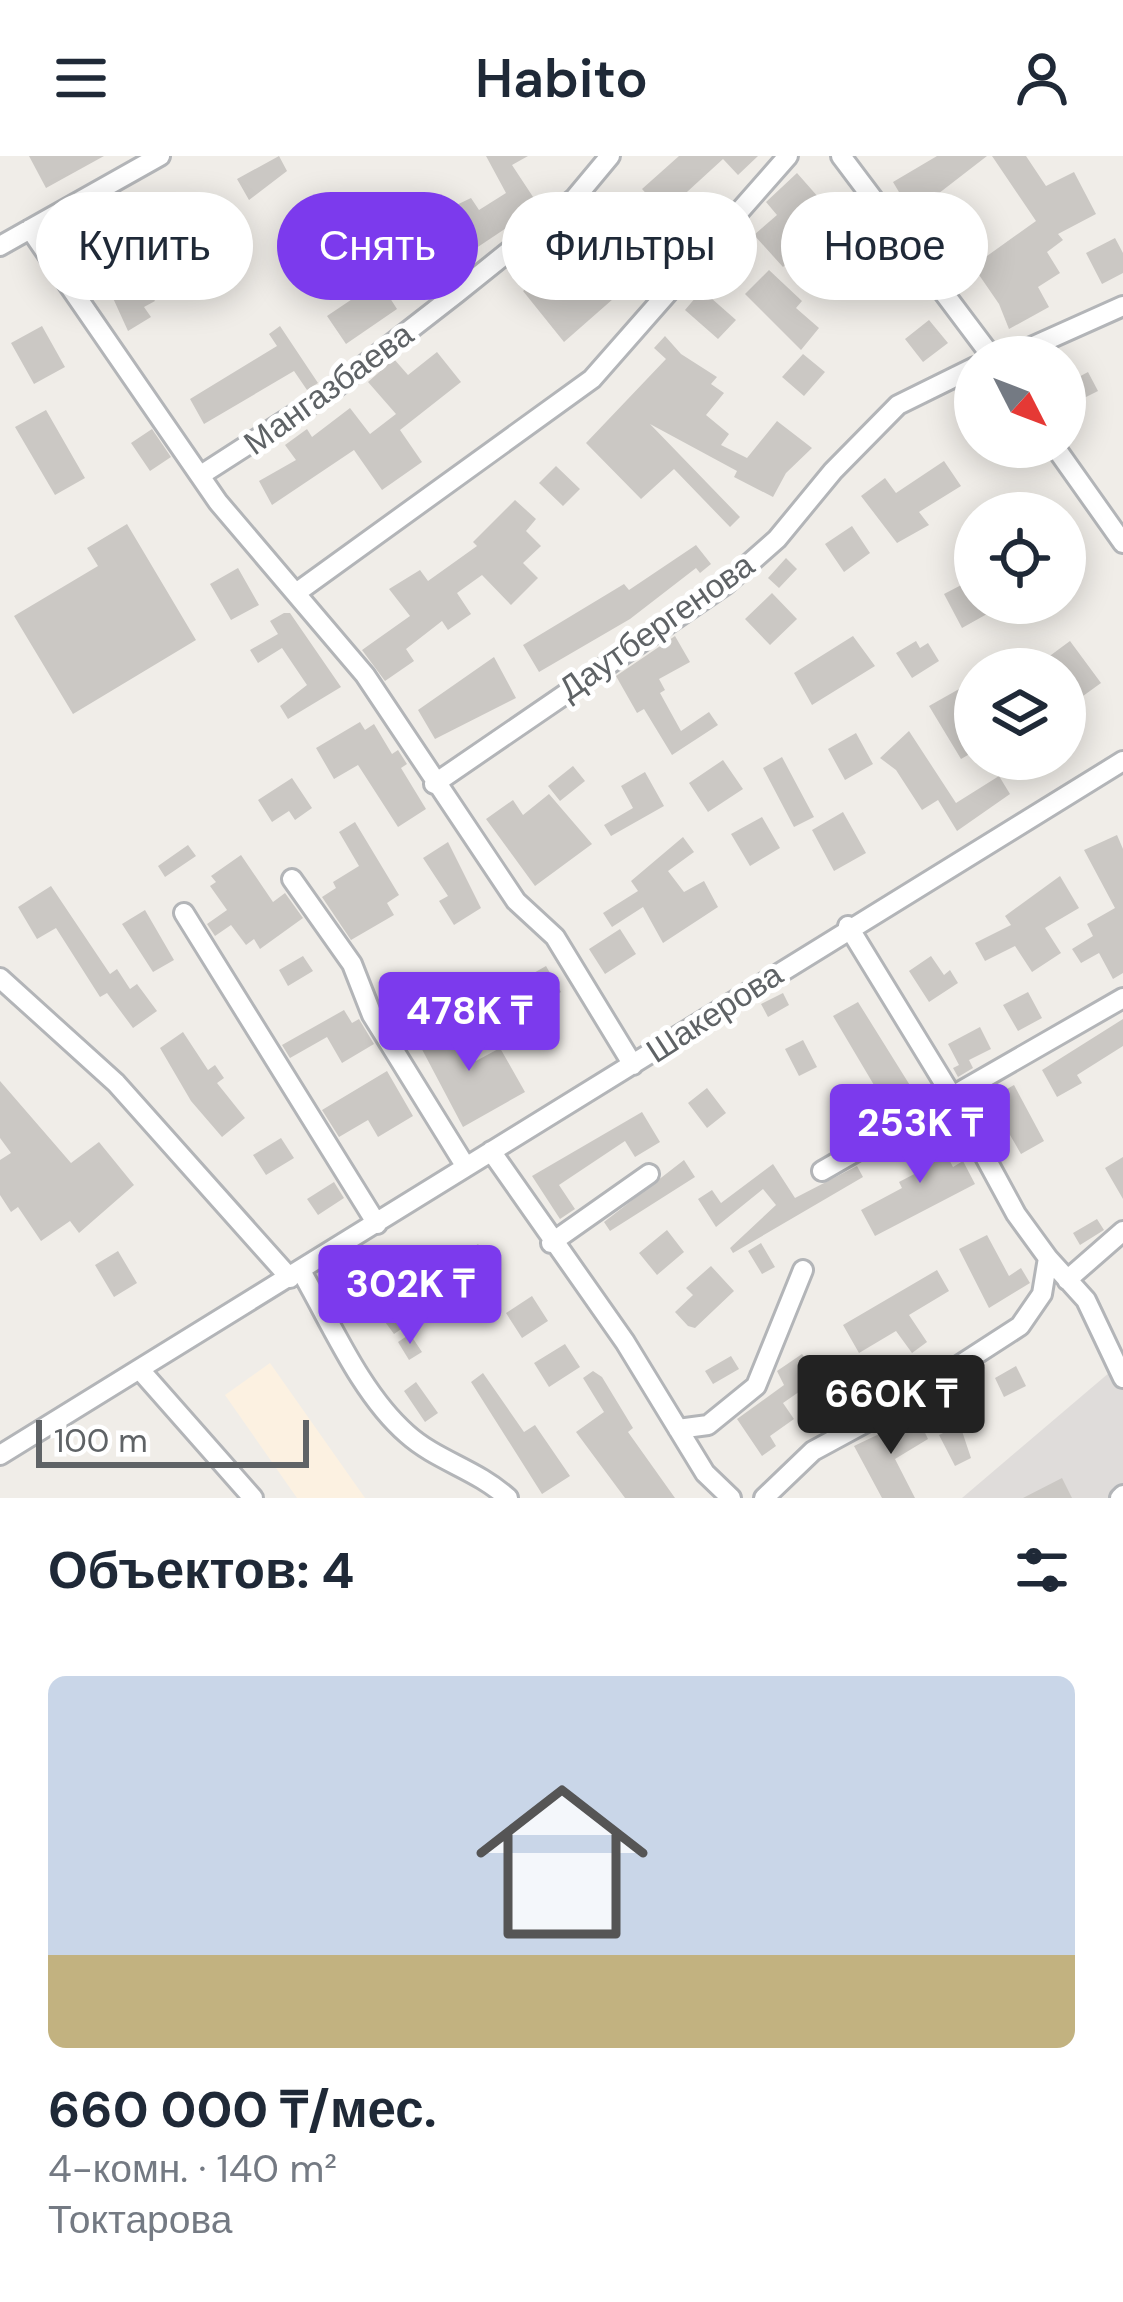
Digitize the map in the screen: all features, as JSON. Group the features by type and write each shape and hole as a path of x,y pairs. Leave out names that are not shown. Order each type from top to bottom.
{"street":[{"name":"Мангазбаева","path":"204,473 331,391 457,293 575,198 610,156"},
{"path":"296,592 592,379 788,156"},
{"path":"841,156 976,336"},
{"path":"0,246 154,157"},
{"path":"30,229 204,473 218,502 270,570 296,592 364,675 516,901 555,937 633,1064"},
{"path":"1064,336 1123,306"},
{"name":"Даутбергенова","path":"434,784 726,584 777,539 898,405 954,378"},
{"path":"1070,468 1123,543"},
{"name":"Шакерова","path":"0,1455 1123,760"},
{"path":"292,879 352,964 372,1015 466,1167"},
{"path":"184,913 377,1224"},
{"path":"848,926 952,1096 1016,1214 1086,1300 1123,1378"},
{"path":"0,978 116,1083 296,1274 387,1414 420,1444 473,1469 508,1498"},
{"path":"823,1171 1123,998"},
{"path":"491,1151 551,1244 625,1342 705,1473 731,1498"},
{"path":"551,1244 649,1174"},
{"path":"1067,1280 1123,1231"},
{"path":"764,1498 812,1451 898,1405 1020,1326 1042,1294 1048,1258"},
{"path":"678,1429 708,1425 756,1385 803,1270"},
{"path":"141,1371 253,1498"}],"shaded area":[{"path":"1123,1361 1123,1498 962,1498"},
{"path":"270,1363 365,1498 297,1498 225,1395"}],"building":[{"path":"29,156 104,156 46,188"},
{"path":"279,156 287,171 253,197 237,179"},
{"path":"486,156 528,156 512,165 530,192 505,192"},
{"path":"679,156 758,156 738,175 723,159 687,192 642,189"},
{"path":"937,156 987,156 940,192 899,192 893,182"},
{"path":"992,156 1026,156 1046,186 1074,172 1096,214 1058,234 1063,240 1047,252 1060,273 1038,287 1049,307 1009,329 988,288 988,255 1036,221"},
{"path":"797,173 814,192 781,192 781,265 757,238 757,232 777,215 766,202"},
{"path":"502,196 502,231 478,247 478,208"},
{"path":"1115,238 1123,253 1123,273 1102,284 1086,253"},
{"path":"769,270 781,281 781,300 802,301 796,308 819,328 801,350 751,300 757,300 757,282"},
{"path":"114,300 154,300 144,307 151,317 128,331"},
{"path":"351,300 391,300 397,309 346,344 327,316"},
{"path":"530,300 612,300 564,342"},
{"path":"694,300 713,300 736,320 718,339 685,310"},
{"path":"929,320 948,343 923,362 905,339"},
{"path":"42,326 65,367 34,384 11,343"},
{"path":"280,326 318,383 307,390 294,371 204,424 190,399 277,346 269,334"},
{"path":"665,336 681,354 717,377 711,384 724,393 706,415 729,434 721,445 747,458 777,421 812,448 786,473 773,497 734,477 737,471 650,424 740,517 730,527 674,469 641,499 586,443 666,359 654,348"},
{"path":"437,352 461,382 400,430 422,462 382,490 354,450 272,505 259,481 296,460 285,445 307,429 312,437 350,408 370,434 396,414 368,382 394,359 408,375"},
{"path":"803,354 825,372 804,396 782,377"},
{"path":"1086,373 1098,391 1086,397"},
{"path":"46,410 85,478 55,495 15,427"},
{"path":"152,429 171,457 150,471 131,443"},
{"path":"944,461 961,486 919,512 929,525 897,543 861,496 885,478 896,493"},
{"path":"556,466 580,489 563,506 539,483"},
{"path":"515,500 536,519 526,531 541,546 523,563 538,578 511,605 482,575 457,593 471,614 448,630 442,621 406,649 414,661 385,681 362,650 410,616 389,589 420,570 428,581 477,546 473,542"},
{"path":"127,524 196,640 73,714 14,616 98,566 87,548"},
{"path":"852,526 870,553 844,572 825,544"},
{"path":"696,545 711,564 700,573 696,568 630,619 539,672 523,645 624,584 629,590"},
{"path":"786,558 797,569 779,588 768,578"},
{"path":"238,568 259,605 231,620 210,584"},
{"path":"954,589 954,613 944,594"},
{"path":"772,593 797,619 770,645 745,619"},
{"path":"290,613 341,687 288,719 280,706 307,685 282,648 258,663 250,650 278,634 270,621"},
{"path":"675,636 690,662 659,679 665,690 660,693 681,731 709,712 718,725 672,755 644,709 637,713 616,676"},
{"path":"853,636 875,666 812,705 794,673"},
{"path":"916,641 920,648 928,643 939,661 912,678 896,653"},
{"path":"494,657 516,698 435,739 418,710"},
{"path":"1086,663 1101,683 1086,694"},
{"path":"954,692 954,747 929,706"},
{"path":"360,722 365,730 374,724 392,754 398,750 407,764 401,768 426,809 398,827 358,765 334,779 316,748"},
{"path":"909,731 956,803 993,780 1001,780 1010,794 957,831 938,800 922,810 896,770 880,758"},
{"path":"856,733 873,764 845,780 828,749"},
{"path":"782,757 814,817 794,827 763,768"},
{"path":"723,760 743,789 708,812 689,783"},
{"path":"573,766 585,781 560,801 548,786"},
{"path":"645,772 664,806 611,836 604,825 633,808 621,786"},
{"path":"292,778 312,808 295,820 289,811 272,822 258,800"},
{"path":"549,794 592,844 535,886 486,819 513,800 523,815"},
{"path":"843,812 866,853 834,871 812,830"},
{"path":"762,817 780,848 750,866 731,834"},
{"path":"355,822 399,895 387,903 394,915 351,940 322,897 336,888 333,882 359,866 339,832"},
{"path":"1117,835 1123,849 1123,973 1113,979 1099,953 1081,963 1072,949 1093,936 1087,924 1115,908 1084,850"},
{"path":"683,837 694,852 668,871 684,892 704,881 718,907 663,943 643,907 612,927 603,913 638,891 631,881"},
{"path":"448,842 481,908 454,925 439,901 448,896 423,858"},
{"path":"188,845 196,856 165,877 158,866"},
{"path":"241,855 273,902 285,893 303,918 260,949 254,939 246,945 231,925 215,936 207,924 227,910 210,886 216,882 211,876"},
{"path":"1060,876 1079,908 1045,928 1061,953 1032,972 1015,946 985,961 975,943 1011,925 1005,916"},
{"path":"51,886 110,974 117,969 130,989 137,984 157,1011 133,1028 107,993 100,997 56,928 37,939 18,907"},
{"path":"145,910 174,960 153,972 122,924"},
{"path":"620,929 636,954 605,974 589,949"},
{"path":"303,956 313,971 288,986 279,970"},
{"path":"931,956 944,975 950,970 958,983 929,1002 909,971"},
{"path":"546,966 561,992 533,1008 518,982"},
{"path":"421,978 430,992 391,1015 382,1000"},
{"path":"1028,992 1042,1018 1018,1031 1003,1005"},
{"path":"783,993 789,1005 768,1017 761,1004"},
{"path":"858,1002 916,1095 890,1112 833,1016"},
{"path":"344,1010 352,1023 359,1019 374,1044 342,1063 327,1037 290,1058 282,1045"},
{"path":"453,1018 476,1061 500,1048 525,1092 463,1127 416,1038"},
{"path":"1123,1019 1123,1046 1077,1075 1082,1083 1057,1097 1042,1070"},
{"path":"980,1027 991,1049 969,1060 973,1068 958,1077 953,1068 959,1065 948,1044"},
{"path":"183,1032 208,1070 215,1065 224,1078 217,1083 245,1118 222,1137 191,1101 160,1048"},
{"path":"803,1040 817,1067 799,1076 785,1049"},
{"path":"387,1071 413,1116 378,1137 368,1120 339,1137 322,1110"},
{"path":"0,1081 71,1163 99,1142 134,1185 79,1233 70,1221 41,1241 18,1207 11,1212 0,1195 0,1160 11,1153 0,1138"},
{"path":"1014,1085 1044,1141 1021,1154 989,1099"},
{"path":"707,1088 726,1113 707,1128 688,1103"},
{"path":"642,1112 660,1142 635,1157 625,1141 559,1185 575,1209 560,1219 532,1176"},
{"path":"933,1129 953,1167 963,1161 975,1184 875,1236 861,1210 902,1188 899,1182 922,1170 907,1142"},
{"path":"281,1138 294,1158 266,1175 253,1155"},
{"path":"1123,1157 1123,1199 1105,1168"},
{"path":"684,1160 695,1177 610,1231 604,1222"},
{"path":"773,1164 795,1198 857,1166 863,1177 733,1253 730,1248 776,1205 763,1189 716,1227 698,1199 712,1190 721,1203"},
{"path":"334,1182 344,1198 318,1215 307,1199"},
{"path":"1097,1219 1104,1230 1080,1245 1073,1233"},
{"path":"667,1230 684,1252 657,1275 639,1253"},
{"path":"987,1235 1009,1276 1021,1268 1030,1283 989,1308 959,1249"},
{"path":"761,1243 775,1267 762,1274 748,1251"},
{"path":"478,1244 497,1270 473,1287 455,1260"},
{"path":"118,1251 137,1283 114,1297 95,1265"},
{"path":"711,1266 734,1291 695,1328 688,1326 675,1312 693,1295 686,1288"},
{"path":"937,1270 949,1291 909,1315 927,1342 912,1353 896,1331 859,1353 843,1325"},
{"path":"422,1279 439,1303 394,1334 377,1311"},
{"path":"532,1296 548,1321 522,1338 506,1313"},
{"path":"410,1334 422,1352 409,1360 398,1342"},
{"path":"565,1344 580,1367 549,1387 534,1363"},
{"path":"802,1354 819,1378 783,1403 794,1419 770,1436 776,1446 762,1456 737,1419 784,1385 777,1371"},
{"path":"731,1356 739,1369 713,1384 705,1371"},
{"path":"1016,1366 1026,1386 1004,1397 995,1378"},
{"path":"593,1371 602,1377 633,1428 628,1432 675,1498 625,1498 576,1432 604,1412 583,1378"},
{"path":"483,1373 524,1432 535,1425 570,1476 542,1494 471,1382"},
{"path":"416,1382 438,1413 425,1422 404,1391"},
{"path":"917,1416 928,1439 895,1459 915,1498 882,1498 854,1446"},
{"path":"960,1425 971,1458 955,1466 939,1435"},
{"path":"1062,1478 1072,1498 1023,1498"}]}
